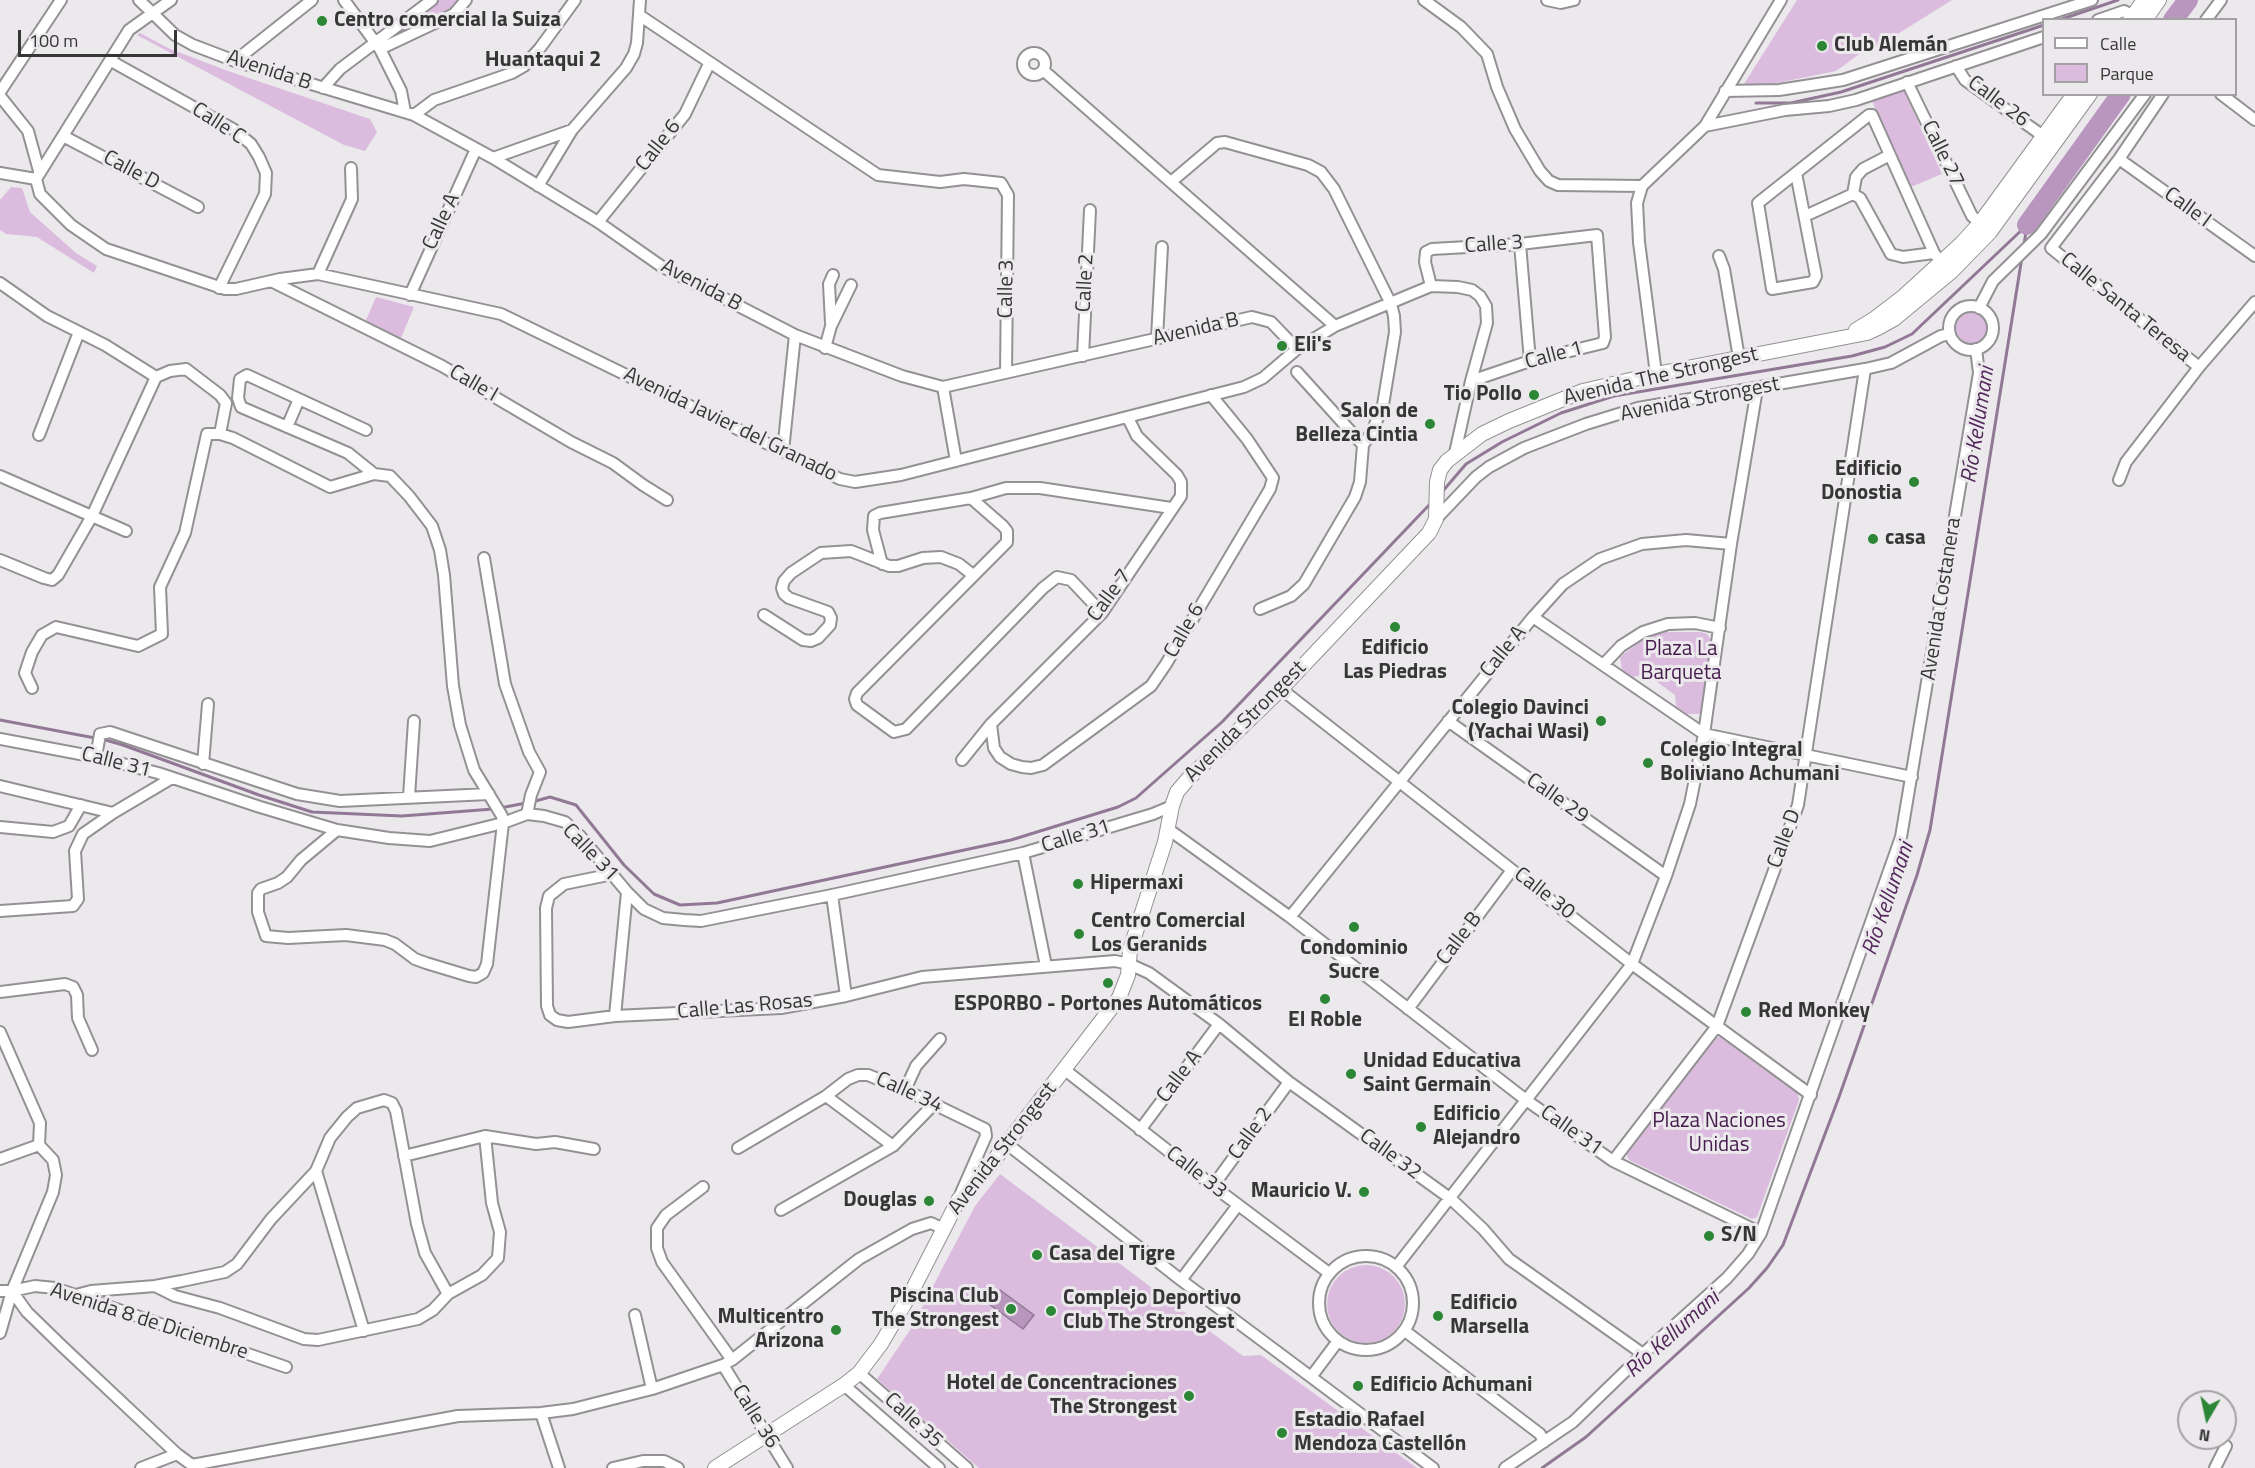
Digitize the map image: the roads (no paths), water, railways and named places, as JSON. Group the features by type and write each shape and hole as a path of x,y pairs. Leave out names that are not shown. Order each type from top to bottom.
{"main road":[{"path":"2137,18 2144,0"},
{"path":"2137,18 2159,0"},
{"name":"Avenida The Strongest","path":"1436,513 1436,490 1440,470 1455,453 1482,434 1509,421 1583,391 1841,338 1881,314 1985,228 2048,140 2073,96"},
{"name":"Avenida The Strongest","path":"2048,140 2088,96"},
{"name":"Avenida Strongest","path":"715,1468 844,1385 859,1373 881,1344 959,1199 1007,1144 1119,998 1128,975 1130,950 1168,829 1177,792 1281,689 1429,533 1436,513"}],"street":[{"path":"0,94 61,0"},
{"name":"Avenida B","path":"139,0 175,35 194,45 235,61 410,114 493,158 598,222 661,266 795,336 902,376 943,387 1244,319 1260,318 1271,322 1297,349"},
{"path":"0,173 37,175 129,30 171,0"},
{"path":"235,61 312,0"},
{"path":"344,0 378,45 410,114 434,100 485,84 524,66 575,0"},
{"path":"323,88 340,69 378,45 432,0"},
{"path":"378,45 453,14 466,0"},
{"path":"538,186 572,130 626,68 634,54 640,0"},
{"path":"1424,0 1461,27 1487,54 1497,87 1515,129 1540,171 1549,181 1558,185 1642,186"},
{"path":"1547,0 1561,3 1574,0"},
{"path":"1656,375 1639,242 1637,203 1642,186 1705,126 1781,0"},
{"path":"1725,91 1779,90 1843,80 2092,0"},
{"path":"2208,18 2221,0"},
{"path":"2104,18 2124,11 2137,18"},
{"path":"639,15 710,64"},
{"path":"1705,126 1785,110 1829,106 1856,100 2042,37"},
{"name":"Calle C","path":"111,61 233,129 251,144 259,157 266,173 265,194 219,288"},
{"name":"Calle 3","path":"710,64 878,175 940,182 964,179 998,182 1003,185 1008,195 1006,372"},
{"name":"Calle 6","path":"598,222 685,114 710,64"},
{"name":"Calle 26","path":"1956,66 1965,80 2048,140"},
{"path":"1043,70 1335,326"},
{"name":"Calle 27","path":"1907,82 1972,216 1985,228"},
{"name":"Avenida Javier del Granado","path":"0,94 28,131 32,141 40,194 71,225 106,249 219,288 236,290 271,281 318,274 479,308 512,318 847,482 874,481 1244,387 1263,378 1297,349 1335,326 1431,286 1472,290 1486,306 1487,323 1455,453"},
{"path":"1978,308 1993,281 2041,234 2144,96"},
{"path":"2119,159 2162,96"},
{"path":"2224,96 2255,120"},
{"path":"1796,173 1816,276 1813,282 1772,289 1758,203 1869,115 1872,115 1942,262"},
{"path":"493,158 572,130"},
{"name":"Calle D","path":"63,136 198,207"},
{"path":"1171,182 1217,143 1225,142 1308,165 1321,172 1334,189 1391,304 1395,332 1383,405 1372,432 1363,445 1360,482 1355,497 1304,584 1291,596 1260,609"},
{"name":"Calle A","path":"410,295 476,149"},
{"path":"1853,194 1856,177 1863,169 1890,155"},
{"name":"Calle Santa Teresa","path":"2119,159 2051,248 2199,367"},
{"name":"Calle I","path":"2119,159 2255,256"},
{"path":"318,274 352,199 351,168"},
{"path":"1805,216 1853,194"},
{"path":"1853,194 1860,198 1891,254 1942,262"},
{"name":"Calle 2","path":"1083,356 1090,210"},
{"name":"Calle 3","path":"1431,286 1425,262 1426,252 1432,249 1520,244 1597,235"},
{"name":"Calle 1","path":"1471,381 1530,361 1603,343 1605,337 1597,235"},
{"path":"1520,244 1530,361"},
{"path":"1157,338 1162,248"},
{"path":"1719,256 1724,269 1739,358"},
{"path":"831,326 829,284 833,275"},
{"name":"Calle I","path":"271,281 441,366 571,442 613,463 667,500"},
{"path":"0,283 47,316 105,345 156,377"},
{"path":"825,348 831,326 850,285"},
{"path":"2119,480 2126,462 2199,367 2255,302"},
{"path":"1966,307 1978,308 1988,315 1992,328 1988,341 1976,349 1960,347 1950,334 1949,326 1955,313 1966,307"},
{"path":"39,435 79,332"},
{"name":"Avenida Strongest","path":"1436,513 1489,467 1524,448 1587,424 1638,408 1757,389 1891,363 1941,336 1950,334"},
{"path":"783,451 795,336"},
{"name":"Avenida Costanera","path":"1505,1468 1573,1422 1643,1353 1727,1278 1748,1254 1761,1233 1902,837 1979,374 1976,349"},
{"path":"0,560 44,578 52,580 58,575 92,516 156,377 170,371 186,369 220,395 226,403 220,434"},
{"name":"Calle D","path":"1613,1161 1717,1026 1798,805 1865,369"},
{"path":"1297,372 1363,445"},
{"path":"366,430 247,375 240,379 238,398 241,407 348,453 374,474"},
{"path":"943,387 956,461"},
{"path":"1396,1268 1632,964 1666,876 1690,804 1704,734 1731,544 1757,389"},
{"name":"Calle 6","path":"991,724 994,748 1000,757 1011,765 1031,768 1043,765 1151,686 1166,664 1270,489 1273,478 1212,395"},
{"path":"287,427 299,399"},
{"name":"Calle 7","path":"962,760 991,724 1102,613 1181,496 1181,482 1167,462 1137,435 1128,418"},
{"path":"32,688 25,673 32,652 42,635 56,627 138,646 162,634 160,587 185,533 207,434 220,434 233,438 330,487 374,474 390,476 410,496 432,526 440,550 453,686 460,725 474,770 503,819 487,964 483,973 476,977 415,959 395,944 385,940 346,935 288,938 266,936 258,912 258,893 261,889 287,877 300,860 337,830"},
{"path":"0,476 126,531"},
{"path":"882,564 873,530 874,516 880,513 971,498 1006,488 1040,488 1171,508"},
{"path":"971,498 1003,526 1008,537 1007,542 857,693 855,699 857,705 894,732 906,729 1043,588 1057,577 1071,580 1102,613"},
{"name":"Calle A","path":"1290,917 1533,617 1563,584 1600,560 1642,544 1686,540 1731,544"},
{"path":"764,615 803,640 811,641 818,638 830,625 831,618 828,612 789,598 784,594 782,588 784,581 791,573 821,553 842,551 858,553 889,566 898,566 923,558 941,558 959,564 973,575"},
{"path":"484,558 505,684 529,752 540,772 529,807"},
{"path":"1533,617 1704,734 1912,777"},
{"path":"1603,665 1621,646 1643,632 1668,624 1695,623 1720,628"},
{"name":"Calle 30","path":"1281,689 1632,964 1810,1095"},
{"path":"203,764 208,704"},
{"path":"409,797 414,721"},
{"name":"Calle 29","path":"1448,721 1666,876"},
{"path":"97,746 104,732 110,732 297,794 340,801 409,797 492,797"},
{"name":"Calle 31","path":"0,739 97,746 172,777 260,807 337,830 389,838 430,841 503,819 529,807 565,822 644,909 663,918 701,921 1023,853 1172,806"},
{"path":"0,911 73,906 78,899 75,851 83,834 112,813 172,777"},
{"path":"0,786 112,813"},
{"path":"0,827 53,832 69,826 81,805"},
{"name":"Calle 31","path":"1168,829 1290,917 1526,1100 1613,1161 1761,1233"},
{"path":"1023,853 1046,966"},
{"name":"Calle B","path":"1407,1009 1512,870"},
{"name":"Calle Las Rosas","path":"613,874 564,884 549,896 546,908 546,995 550,1015 557,1020 568,1022 615,1016 781,1008 846,996 922,977 1116,961 1129,964"},
{"path":"615,1016 627,892"},
{"path":"832,895 846,996"},
{"name":"Calle 32","path":"1129,964 1149,973 1219,1024 1289,1082 1451,1199 1483,1229 1509,1259 1643,1353"},
{"path":"0,992 65,984 73,987 77,995 78,1017 92,1050"},
{"name":"Calle A","path":"1140,1130 1219,1024"},
{"path":"0,1032 40,1123 39,1145 53,1160 56,1174 53,1192 12,1291 0,1333"},
{"path":"905,1090 916,1066 940,1039"},
{"name":"Calle 33","path":"1065,1070 1329,1274"},
{"name":"Calle 34","path":"738,1148 826,1096 848,1079 858,1075 868,1075 905,1090 985,1129 986,1136 959,1199"},
{"name":"Calle 2","path":"1213,1186 1289,1082"},
{"path":"826,1096 893,1146"},
{"path":"76,1295 91,1291 155,1286 225,1272 237,1264 271,1219 316,1171 330,1138 347,1118 357,1108 384,1100 392,1102 396,1111 417,1224 425,1253 448,1294"},
{"path":"781,1210 893,1146 934,1104"},
{"path":"404,1156 485,1136 536,1144 555,1143 594,1149"},
{"path":"155,1286 175,1296 220,1308 304,1339 318,1340 418,1318 432,1310 448,1294 482,1275 498,1258 500,1232 492,1203 485,1136"},
{"path":"1007,1144 1181,1280 1433,1468"},
{"path":"0,1159 39,1145"},
{"path":"316,1171 364,1331"},
{"name":"Calle 36","path":"703,1187 666,1215 657,1228 657,1248 662,1262 728,1362 767,1436 787,1468"},
{"path":"1181,1280 1238,1204"},
{"path":"12,1291 34,1319 177,1454 194,1466 459,1416 541,1413 573,1409 652,1389 728,1362 859,1259 912,1229 932,1223 944,1229"},
{"path":"1369,1257 1383,1260 1396,1268 1406,1279 1412,1292 1413,1307 1405,1331 1391,1343 1378,1349 1350,1348 1338,1341 1327,1330 1320,1309 1322,1287 1329,1274 1341,1264 1354,1258 1369,1257"},
{"name":"Avenida 8 de Diciembre","path":"0,1291 35,1286 55,1288 285,1367"},
{"path":"635,1314 652,1389"},
{"path":"1405,1331 1540,1434 1544,1442"},
{"path":"1311,1377 1338,1341"},
{"name":"Calle 35","path":"859,1373 967,1468"},
{"name":"Calle 35","path":"844,1385 933,1466"},
{"path":"541,1413 559,1468"},
{"path":"933,1466 944,1448"},
{"path":"2215,1468 2224,1450"},
{"path":"141,1468 177,1454"},
{"path":"613,1468 643,1461 664,1461 678,1468"}],"waterway":[{"path":"2065,18 2118,0"},
{"path":"2174,18 2188,0"},
{"path":"1756,103 1791,103 1841,92 2042,26"},
{"path":"2027,225 2120,96"},
{"path":"1442,492 1466,464 1502,442 1561,413 1614,396 1852,356 1885,347 1912,334 2027,225"},
{"name":"Río Kellumani","path":"2024,244 2027,227"},
{"name":"Río Kellumani","path":"1542,1468 1586,1437 1749,1288 1783,1245 1839,1097 1917,875 1930,830 2022,257"},
{"path":"532,802 550,797 576,805 624,865 654,894 680,905 717,903 1011,840 1118,807 1136,798 1222,722 1431,503"},
{"path":"0,720 95,738"},
{"path":"102,739 312,812 402,816 493,809"},
{"path":"500,808 526,803"}],"place":[{"name":"Centro comercial la Suiza","path":"322,21"},
{"name":"Club Alemán","path":"1822,46"},
{"name":"Eli's","path":"1282,346"},
{"name":"Tio Pollo","path":"1534,395"},
{"name":"Salon de Belleza Cintia","path":"1430,424"},
{"name":"Edificio Donostia","path":"1914,482"},
{"name":"casa","path":"1873,539"},
{"name":"Edificio Las Piedras","path":"1395,627"},
{"name":"Colegio Davinci (Yachai Wasi)","path":"1601,721"},
{"name":"Colegio Integral Boliviano Achumani","path":"1648,763"},
{"name":"Hipermaxi","path":"1078,884"},
{"name":"Condominio Sucre","path":"1354,927"},
{"name":"Centro Comercial Los Geranids","path":"1079,934"},
{"name":"ESPORBO - Portones Automáticos","path":"1108,983"},
{"name":"El Roble","path":"1325,999"},
{"name":"Red Monkey","path":"1746,1012"},
{"name":"Unidad Educativa Saint Germain","path":"1351,1074"},
{"name":"Edificio Alejandro","path":"1421,1127"},
{"name":"Mauricio V.","path":"1364,1192"},
{"name":"Douglas","path":"929,1201"},
{"name":"S/N","path":"1709,1236"},
{"name":"Casa del Tigre","path":"1037,1255"},
{"name":"Piscina Club The Strongest","path":"1011,1309"},
{"name":"Complejo Deportivo Club The Strongest","path":"1051,1311"},
{"name":"Edificio Marsella","path":"1438,1316"},
{"name":"Multicentro Arizona","path":"836,1330"},
{"name":"Edificio Achumani","path":"1358,1386"},
{"name":"Hotel de Concentraciones The Strongest","path":"1189,1396"},
{"name":"Estadio Rafael Mendoza Castellón","path":"1282,1433"}],"district":[{"name":"Huantaqui 2","path":"543,61"}],"park label":[{"name":"Plaza La Barqueta","path":"1681,662"},
{"name":"Plaza Naciones Unidas","path":"1719,1134"}]}
